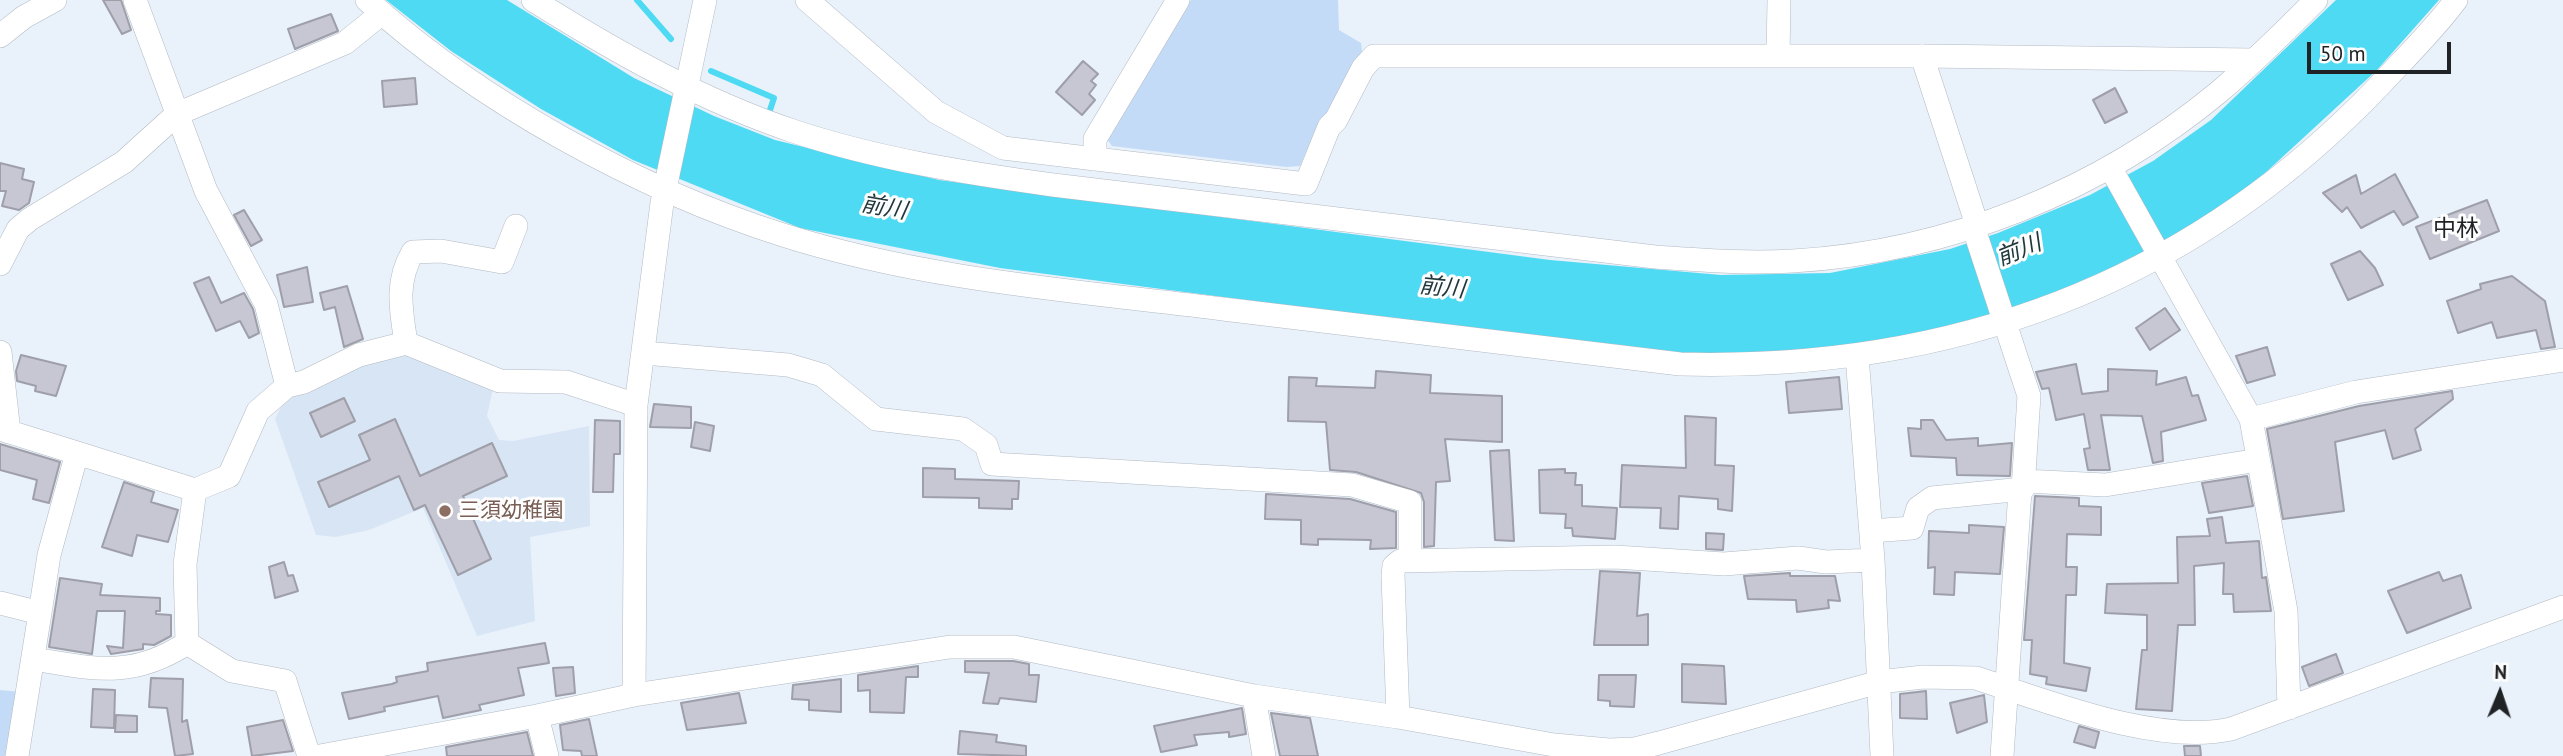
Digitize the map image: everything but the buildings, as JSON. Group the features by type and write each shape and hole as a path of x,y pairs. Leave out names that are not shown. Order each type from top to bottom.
{"street":[{"path":"0,36 55,0"},
{"path":"135,0 206,191 266,304 287,386"},
{"path":"533,0 686,90 796,132 966,173 1655,257 1792,261 1895,248 1976,228 2112,171 2254,60 2316,0"},
{"path":"634,695 636,405 667,186 705,0"},
{"path":"807,0 936,111 1003,148 1306,184 1329,127 1336,120 1363,68 1374,56 1922,55 2254,60"},
{"path":"1095,159 1095,139 1178,0"},
{"path":"1778,56 1779,0"},
{"path":"0,264 18,229 124,162 177,114 345,43 374,7 446,64 524,117 667,186 782,235 828,247 926,269 1053,288 1680,364 1791,362 1857,356 1931,343 2004,319 2160,252 2273,183 2345,122 2442,20 2456,0"},
{"path":"1922,55 2029,396 2002,756"},
{"path":"2112,171 2160,252 2251,419 2287,611 2289,708"},
{"path":"406,343 399,296 403,269 413,252 441,251 502,262 516,226"},
{"path":"0,352 5,430 195,490 229,477 258,411 287,386 304,382 359,355 406,343 500,381 566,382 636,405"},
{"path":"644,352 806,369 822,375 842,389 876,419 963,429 986,445 992,464 1352,485 1410,502 1410,559"},
{"path":"1857,356 1873,560 1882,756"},
{"path":"2251,419 2356,392 2563,360"},
{"path":"17,756 50,555 77,453"},
{"path":"1871,531 1912,528 1918,508 1932,498 2022,486 2105,485 2258,460"},
{"path":"187,643 185,564 195,490"},
{"path":"1398,717 1393,575 1394,566 1399,561 1615,557 1724,564 1798,558 1826,562 1873,560"},
{"path":"0,603 40,613"},
{"path":"320,756 537,716 634,695 950,647 1014,647 1254,696 1398,717 1554,745 1635,749 1879,682 1954,676 1976,678 2137,727 2180,734 2207,734 2231,729 2563,607"},
{"path":"34,659 97,669 129,669 167,656 187,643"},
{"path":"187,643 232,671 285,681 309,756"},
{"path":"1254,696 1264,756"},
{"path":"537,716 547,756"}],"shaded area":[{"path":"1191,0 1338,0 1339,30 1361,43 1362,51 1328,117 1320,119 1300,166 1286,167 1112,146 1107,139"},
{"path":"397,349 494,384 487,416 499,440 513,441 589,426 590,526 530,537 535,621 477,636 423,508 369,530 336,537 316,535 275,419 288,392"},
{"path":"0,690 21,692 9,756 0,756"}],"water":[{"name":"前川","path":"386,0 507,0 634,78 714,116 775,140 939,180 1550,260 1721,275 1830,273 1950,249 1998,233 2090,195 2153,161 2211,120 2336,0 2439,0 2377,70 2264,174 2221,207 2148,252 2024,306 1947,328 1813,353 1721,354 1671,353 1000,268 800,228 633,160 541,109 451,51"}],"waterway":[{"path":"637,0 671,39"},
{"path":"711,71 774,98 770,110"}],"place":[{"name":"三須幼稚園","path":"445,511"}],"district":[{"name":"中林","path":"2456,229"}]}
